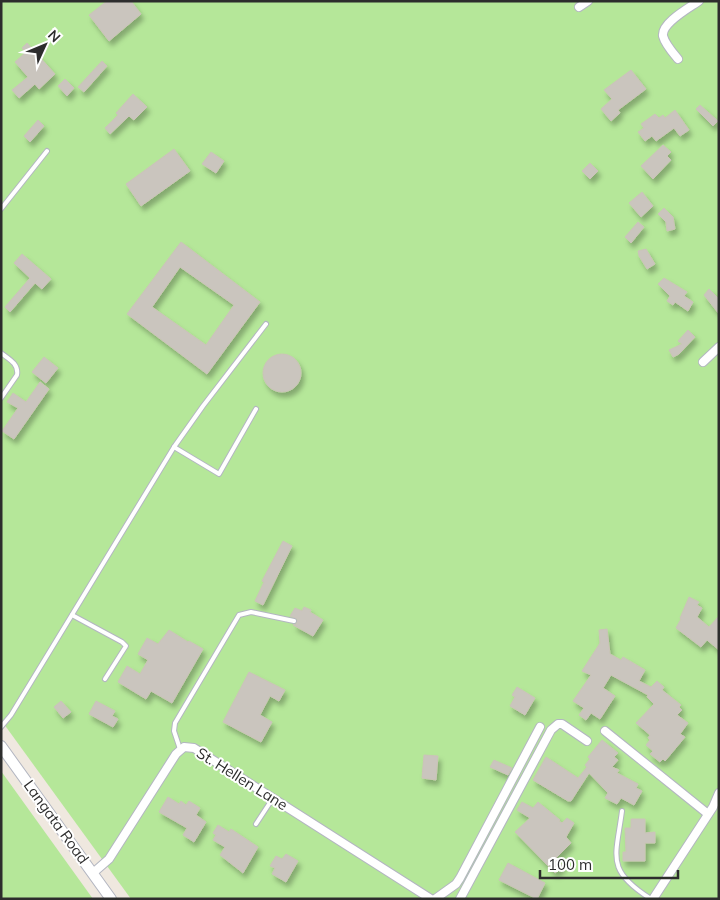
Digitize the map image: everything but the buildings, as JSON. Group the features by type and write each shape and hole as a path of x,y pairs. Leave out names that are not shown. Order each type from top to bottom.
{"main road":[{"name":"Langata Road","path":"1,746 112,899"}],"street":[{"path":"579,7 588,1"},
{"path":"678,59 665,42 664,29 698,1"},
{"path":"703,362 719,347"},
{"path":"460,899 550,730 558,724 562,724 587,741"},
{"path":"433,899 456,884 460,878 540,727"},
{"path":"605,731 708,814"},
{"name":"St. Hellen Lane","path":"93,873 109,859 180,749 184,747 194,748 433,899"},
{"path":"652,899 708,814 719,793"}],"lane":[{"path":"1,209 47,151"},
{"path":"1,727 11,715 174,447 266,324"},
{"path":"1,353 15,364 18,371 1,398"},
{"path":"174,447 219,474 256,409"},
{"path":"180,749 174,732 176,723 239,615 251,612 294,621"},
{"path":"72,615 126,646 105,679"},
{"path":"256,824 273,798"},
{"path":"622,810 616,859 618,867 621,875 627,882 652,899"}],"green space":[{"path":"1,1 719,1 719,899 131,899 1,720"},
{"path":"1,771 93,899 1,899"}]}
